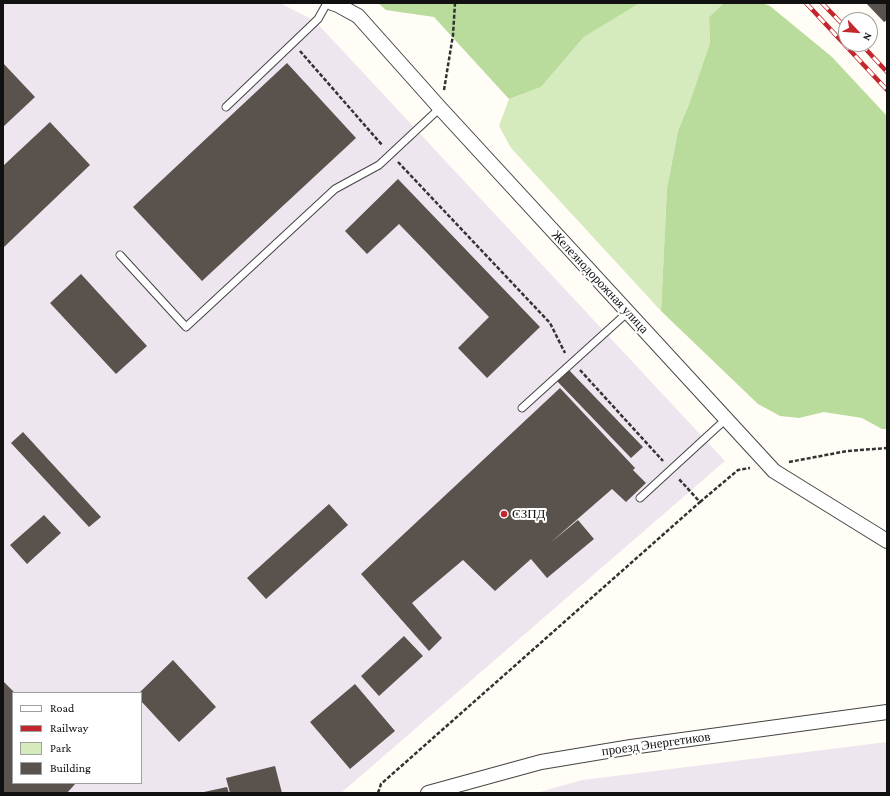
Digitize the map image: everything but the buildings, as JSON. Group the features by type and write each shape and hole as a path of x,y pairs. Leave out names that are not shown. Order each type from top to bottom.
{"street":[{"name":"Железнодорожная улица","path":"332,3 358,16 440,108 774,470 887,541"},
{"name":"проезд Энергетиков","path":"428,793 541,762 631,747 887,712"}],"lane":[{"path":"226,107 318,19 327,3"},
{"path":"120,255 186,327 335,189 379,165 440,108"},
{"path":"522,408 628,312"},
{"path":"640,498 726,419"}],"path":[{"path":"440,108 453,35 455,3"},
{"path":"293,43 391,154 550,323 566,355 700,502 381,784 378,793"}],"shaded area":[{"path":"3,3 280,3 315,21 725,461 341,793 3,793"},
{"path":"887,742 887,793 536,793 582,780"}],"green space":[{"path":"378,3 640,3 584,37 541,87 509,99 434,17 386,10"},
{"path":"640,3 724,3 709,17 710,43 678,131 667,188 661,311 511,148 499,126 509,99 541,87 584,37"},
{"path":"724,3 762,3 770,6 832,57 887,116 887,429 882,429 862,418 824,412 799,418 780,416 758,404 661,311 667,188 678,131 710,43 709,17"}],"railway":[{"path":"806,3 887,90"},
{"path":"822,3 838,20"},
{"path":"868,52 887,72"}],"place":[{"name":"СЗПД","path":"504,514"}]}
